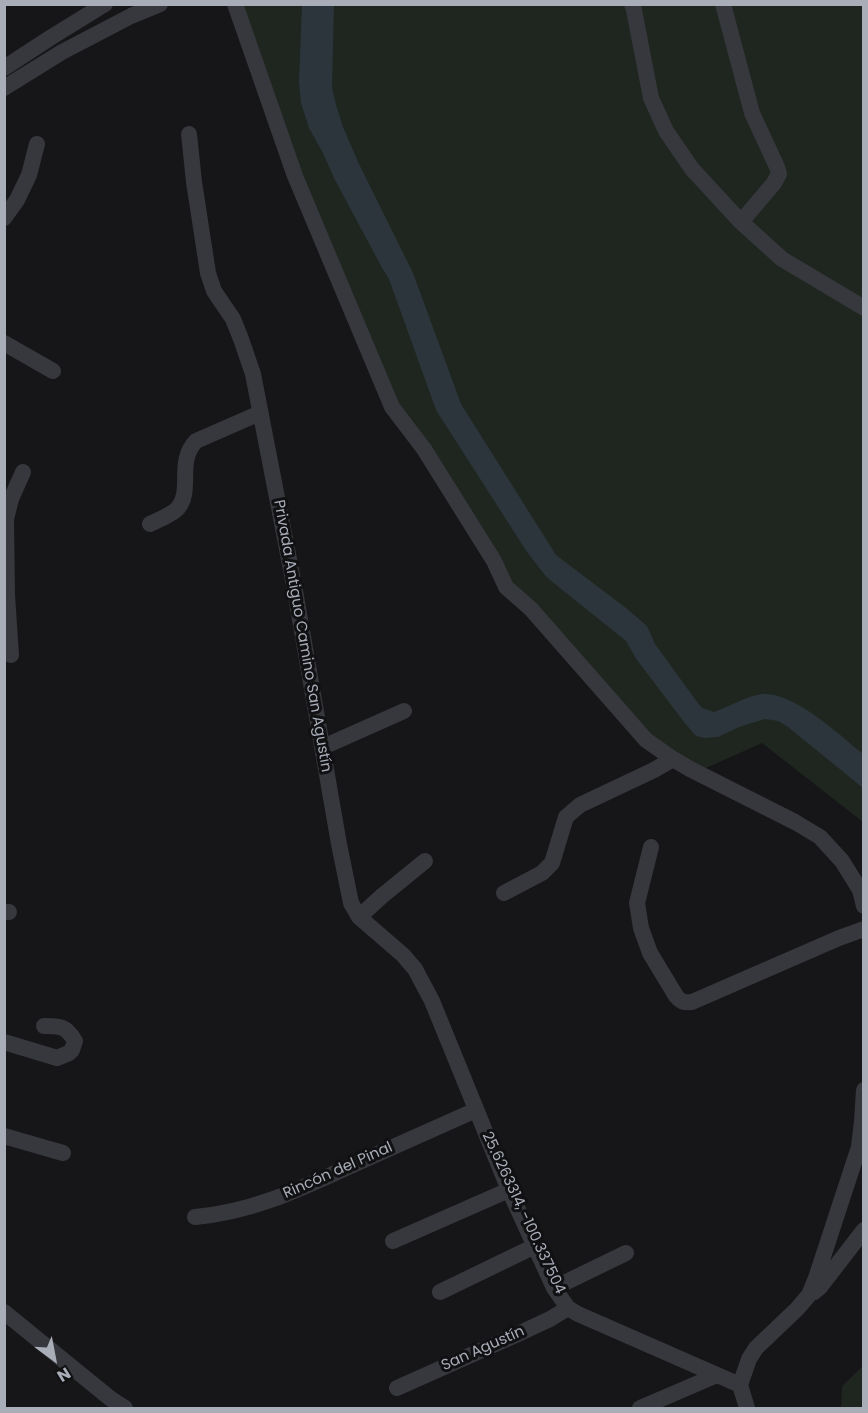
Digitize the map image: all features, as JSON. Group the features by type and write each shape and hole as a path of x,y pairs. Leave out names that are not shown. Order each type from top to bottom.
{"street":[{"path":"4,68 105,4"},
{"path":"4,88 62,52 131,16 160,4"},
{"path":"235,4 295,176 392,407 430,458 494,561 506,587 531,609 646,740 673,759 820,837 842,861 860,890 864,906"},
{"path":"632,4 651,98 666,131 692,169 741,222 782,259 864,308"},
{"path":"723,4 752,113 777,167 778,174 774,183 741,222"},
{"name":"Privada Antiguo Camino San Agustín","path":"189,134 208,273 214,291 233,319 242,339 253,374 294,585 351,903 359,916 403,955 415,969 432,1001 476,1110"},
{"path":"4,218 17,200 29,175 38,144"},
{"path":"4,343 53,371"},
{"path":"150,524 177,509 182,502 186,456 190,447 196,441 260,413"},
{"path":"11,655 6,594 6,519 10,499 23,472"},
{"path":"323,747 404,711"},
{"path":"504,892 542,873 552,863 567,817 580,805 673,759"},
{"path":"651,847 637,903 641,928 650,953 681,1002 692,1002 864,929"},
{"path":"359,916 425,861"},
{"path":"4,1042 57,1058 72,1050 75,1041 69,1031 58,1026 44,1026"},
{"path":"809,1295 859,1147 864,1090"},
{"name":"25.6263314, -100.337504","path":"476,1110 554,1288 568,1308 740,1385"},
{"name":"Rincón del Pinal","path":"195,1217 252,1207 288,1195 476,1110"},
{"path":"4,1136 63,1153"},
{"path":"393,1240 510,1191"},
{"path":"747,1408 740,1385 749,1359 756,1348 820,1287 864,1230"},
{"path":"440,1292 535,1246"},
{"path":"554,1288 626,1253"},
{"name":"San Agustín","path":"397,1388 518,1334 568,1308"},
{"path":"11,1317 125,1408"},
{"path":"640,1408 717,1375"}],"shaded area":[{"path":"235,5 863,5 863,822 762,743 697,772 673,759 531,609 392,407"},
{"path":"302,5 334,5 332,88 343,127 413,273 461,404 556,555 647,626 655,644 702,708 714,712 763,694 775,695 788,700 816,716 863,754 863,788 778,721 765,719 739,727 718,737 696,736 637,660 626,641 550,580 527,552 436,410 389,279 309,128 301,103 299,82"},
{"path":"863,1366 863,1408 841,1408 842,1386"}]}
